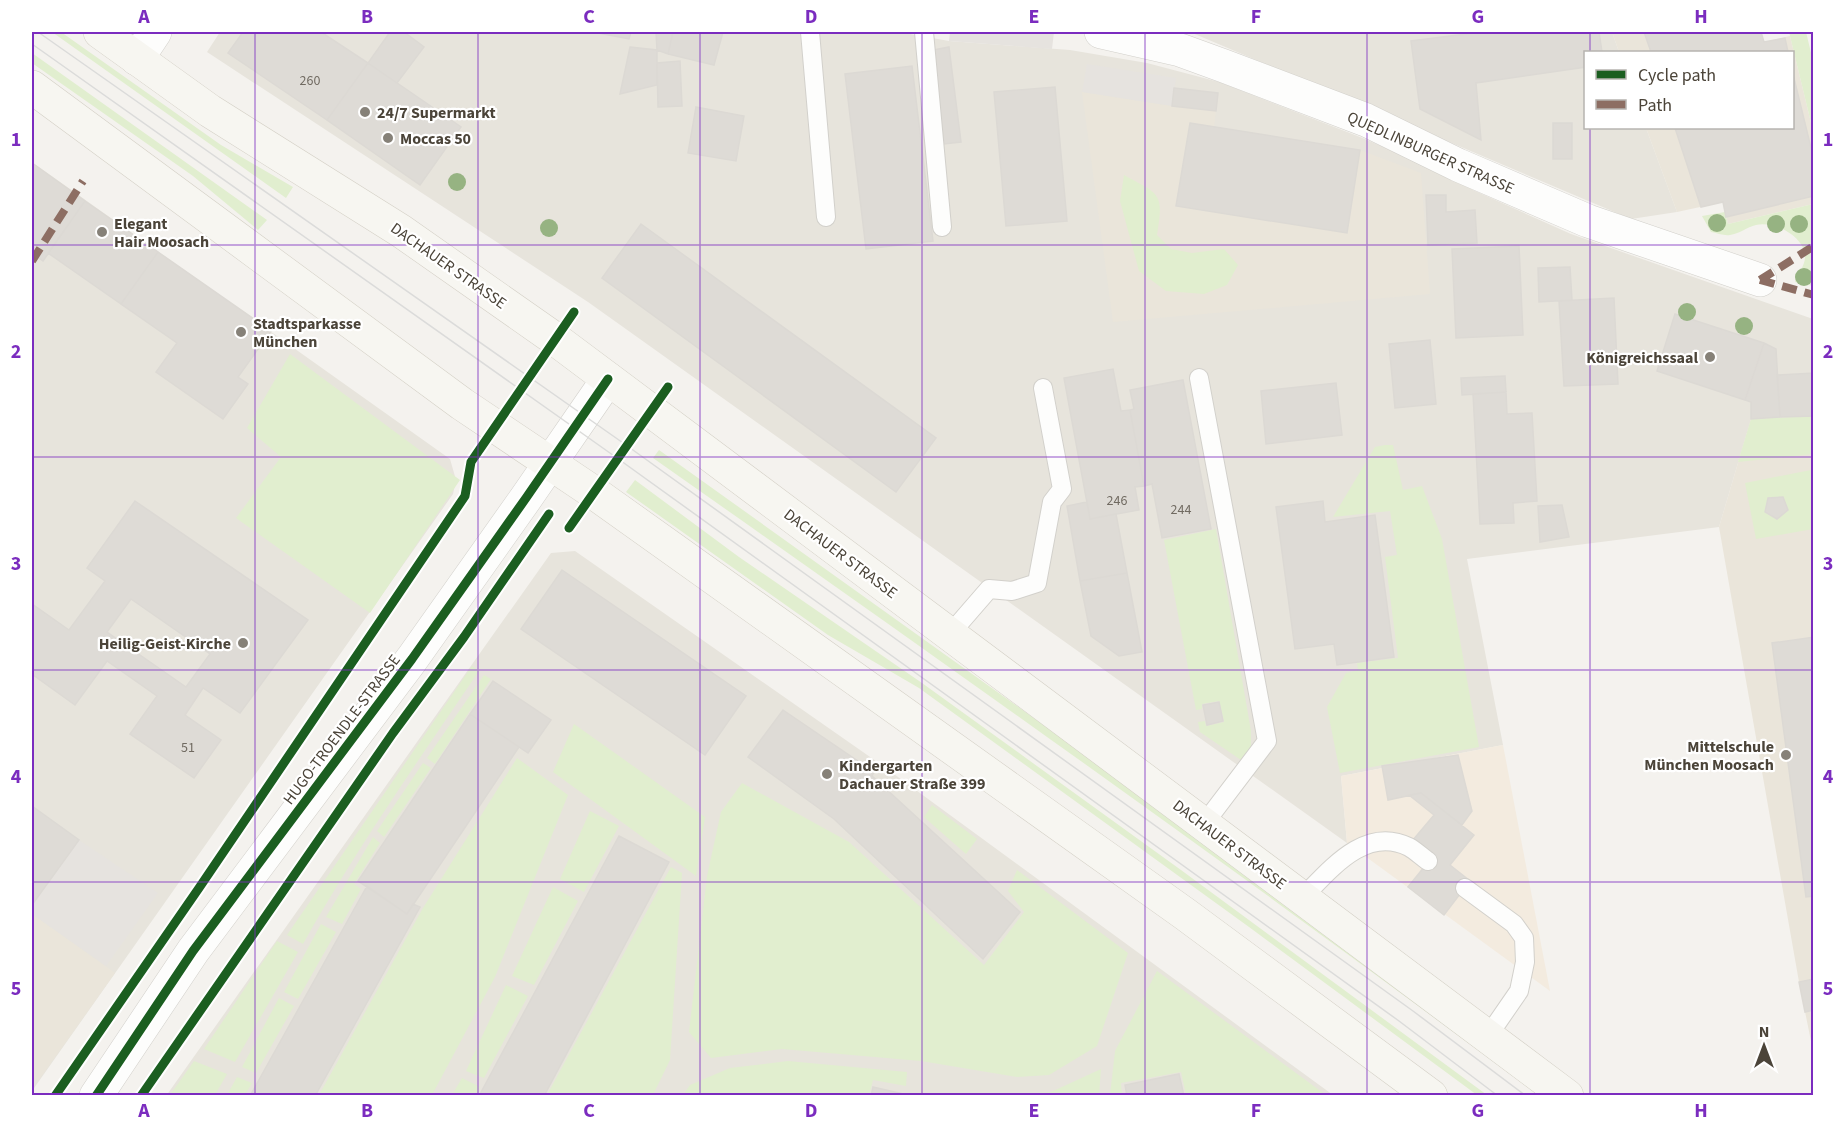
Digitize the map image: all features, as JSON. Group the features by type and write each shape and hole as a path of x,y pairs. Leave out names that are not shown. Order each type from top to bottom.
{"main road":[{"name":"DACHAUER STRASSE","path":"100,32 210,111 401,231 555,339 1567,1095"},
{"path":"32,87 462,404 593,492 1185,914 1431,1095"}],"street":[{"path":"137,59 155,32"},
{"name":"QUEDLINBURGER STRASSE","path":"1101,32 1180,50 1224,66 1366,120 1458,165 1588,221 1760,280"},
{"name":"HUGO-TROENDLE-STRASSE","path":"96,1095 193,951 412,659 608,379"}],"lane":[{"path":"810,32 826,217"},
{"path":"924,32 942,227"},
{"path":"1199,378 1267,741 1204,824"},
{"path":"950,634 989,589 1012,591 1037,583 1052,502 1062,489 1043,388"},
{"path":"1302,898 1342,858 1361,847 1383,840 1408,847 1428,861"},
{"path":"1465,888 1514,924 1524,938 1525,962 1519,991 1488,1036"}],"shaded area":[{"path":"220,32 899,32 949,41 1070,50 1147,63 1219,82 1423,164 1473,190 1571,234 1813,319 1813,416 1751,419 1719,527 1467,559 1503,745 1341,776 1347,843 588,302 207,52"},
{"path":"950,32 1054,32 1052,49 949,41"},
{"path":"1190,32 1612,32 1619,51 1584,51 1584,129 1646,129 1677,212 1631,219"},
{"path":"1612,32 1761,32 1764,42 1790,36 1794,51 1619,51"},
{"path":"1794,53 1813,131 1813,204 1728,224 1723,202 1677,212 1646,129 1794,129"},
{"path":"1087,64 1176,78 1172,106 1082,92"},
{"path":"1174,88 1218,93 1214,127 1360,150 1421,173 1430,294 1113,322 1082,92 1172,106"},
{"path":"32,162 450,459 456,480 453,494 32,1091"},
{"name":"Mittelschule München Moosach","path":"1813,416 1813,1051 1719,527 1751,419"},
{"path":"575,551 883,766 1333,1095 166,1096 551,553"},
{"path":"1503,745 1550,991 1347,843 1341,776"},
{"path":"79,840 158,893 106,966 32,914 32,905"},
{"path":"32,914 115,973 38,1081 32,1077"}],"green space":[{"path":"52,32 61,32 221,145 293,187 286,198"},
{"path":"1789,32 1806,32 1813,61 1813,131 1794,51"},
{"path":"32,53 267,220 258,230 193,176 32,63"},
{"path":"1124,175 1157,196 1160,210 1157,235 1171,249 1192,253 1224,249 1238,265 1227,285 1204,294 1166,291 1139,271 1120,201"},
{"path":"1813,204 1813,286 1795,282 1804,264 1804,249 1787,232 1763,224 1723,235 1711,232 1702,216 1725,212 1728,224"},
{"path":"290,354 460,480 370,613 236,518 281,457 247,428"},
{"path":"1813,416 1813,454 1738,462 1751,419"},
{"path":"1393,445 1403,490 1422,486 1442,539 1479,747 1340,773 1327,707 1346,673 1358,670 1357,663 1398,658 1385,557 1397,555 1390,511 1333,517 1375,447"},
{"path":"659,450 1147,799 1547,1095 1538,1095 1208,853 653,458"},
{"path":"1811,470 1814,483 1813,529 1756,539 1745,483"},
{"path":"635,480 739,557 922,683 1487,1095 1477,1095 919,688 828,635 626,492"},
{"path":"1216,529 1251,731 1251,747 1241,760 1200,732 1198,722 1205,721 1206,726 1224,722 1219,701 1202,704 1202,709 1196,710 1164,540"},
{"path":"472,666 479,671 366,840 303,944 287,935"},
{"path":"484,675 491,679 435,764 427,758"},
{"path":"574,724 705,817 696,876 553,772"},
{"path":"517,758 568,795 495,977 432,1095 319,1095 423,908"},
{"path":"423,763 431,768 384,837 377,831"},
{"path":"742,783 849,842 984,965 1024,912 1008,891 1017,870 1128,953 1097,1046 1049,1075 1017,1077 921,1061 782,1049 711,1058 689,1032 707,876 721,812"},
{"path":"932,805 977,839 966,854 924,817"},
{"path":"590,811 619,826 584,892 560,879"},
{"path":"373,837 380,843 354,884 361,889 342,924 326,917"},
{"path":"671,867 682,873 670,1060 653,1095 547,1095"},
{"path":"553,887 578,901 534,985 512,976"},
{"path":"321,924 336,932 298,999 284,992"},
{"path":"277,941 298,952 235,1062 204,1049"},
{"path":"1157,971 1326,1095 1186,1095 1181,1072 1121,1083 1122,1095 1110,1095 1115,1051"},
{"path":"506,985 528,996 484,1078 466,1071"},
{"path":"279,998 294,1006 256,1073 242,1067"},
{"path":"194,1061 227,1074 215,1095 170,1095"},
{"path":"788,1061 907,1072 906,1086 873,1080 869,1096 683,1095 690,1085 730,1068"},
{"path":"1101,1069 1099,1095 1024,1095 1051,1092"},
{"path":"237,1077 252,1083 245,1095 227,1095"},
{"path":"462,1078 480,1087 475,1095 452,1095"}],"building":[{"path":"243,32 321,32 368,63 327,120 228,53"},
{"path":"390,32 404,32 424,47 397,83 368,63"},
{"path":"593,32 631,32 629,39"},
{"path":"656,32 673,32 668,54 657,50"},
{"path":"673,32 723,32 714,65 668,54"},
{"path":"1482,32 1599,32 1602,51 1584,51 1584,67 1476,83 1481,140 1420,109 1411,41"},
{"path":"1644,32 1761,32 1764,42 1785,38 1788,51 1651,51"},
{"path":"630,47 657,50 657,85 620,94"},
{"path":"949,47 961,142 944,144 933,50"},
{"path":"680,61 682,106 658,107 657,63"},
{"path":"368,63 461,127 420,185 327,120"},
{"path":"912,66 933,241 866,249 845,74"},
{"path":"1794,78 1814,160 1814,196 1726,217 1723,202 1701,207 1675,129 1794,129"},
{"path":"1055,87 1067,221 1006,226 994,92"},
{"path":"1174,88 1218,93 1216,111 1172,106"},
{"path":"696,107 744,116 736,161 688,153"},
{"path":"1190,123 1360,150 1347,233 1176,206"},
{"path":"1553,123 1572,123 1572,159 1553,159"},
{"path":"32,163 85,201 43,261 32,253"},
{"path":"1426,195 1446,195 1446,212 1475,210 1477,243 1428,245"},
{"path":"85,201 158,252 121,304 48,253"},
{"path":"641,224 936,438 896,492 602,278"},
{"path":"1519,246 1523,335 1456,338 1452,249"},
{"path":"158,252 271,331 238,377 248,384 223,419 156,372 177,343 121,304"},
{"path":"1570,267 1572,300 1539,302 1538,268"},
{"path":"1614,298 1618,384 1564,386 1559,301"},
{"name":"Königreichssaal","path":"1675,314 1764,343 1745,400 1657,371"},
{"path":"1430,340 1436,404 1395,408 1389,344"},
{"path":"1764,343 1776,349 1780,417 1751,419 1751,402 1745,400"},
{"path":"1113,369 1121,411 1130,410 1144,486 1135,487 1139,510 1090,519 1064,378"},
{"path":"1814,373 1814,416 1780,417 1777,375"},
{"path":"1505,376 1506,392 1462,395 1461,378"},
{"path":"1183,380 1211,529 1162,538 1152,484 1144,486 1130,410 1134,409 1130,390"},
{"path":"1336,383 1342,435 1266,444 1261,391"},
{"path":"1506,392 1507,414 1532,413 1537,501 1513,503 1514,523 1480,524 1473,394"},
{"path":"1783,497 1788,510 1777,519 1765,512 1768,498"},
{"name":"Heilig-Geist-Kirche","path":"135,501 308,620 240,713 203,688 185,715 221,740 194,778 130,734 157,696 107,661 75,705 32,674 32,604 69,630 105,581 87,568","holes":["131,599 210,654 186,687 107,632"]},
{"path":"1323,501 1325,522 1375,515 1394,657 1337,665 1334,644 1295,649 1276,507"},
{"path":"1087,502 1090,519 1116,514 1127,573 1080,581 1067,506"},
{"path":"1562,505 1569,537 1540,542 1538,506"},
{"path":"562,570 746,696 705,755 521,629"},
{"path":"1127,573 1142,652 1119,656 1091,636 1080,581"},
{"path":"1814,637 1814,896 1806,897 1772,643"},
{"path":"493,681 551,720 528,753 470,714"},
{"path":"1219,702 1223,721 1207,725 1203,705"},
{"path":"783,710 874,772 872,776 1020,912 983,959 834,819 748,757"},
{"path":"470,714 519,747 407,914 358,881"},
{"path":"1458,755 1472,811 1462,825 1421,793 1388,800 1382,766"},
{"path":"1421,793 1474,835 1450,865 1470,881 1444,915 1408,887 1433,856 1413,840 1434,815 1409,795"},
{"path":"32,806 79,840 32,905"},
{"path":"619,836 669,862 544,1096 479,1096"},
{"path":"367,886 407,914 413,904 420,907 315,1096 250,1096"},
{"path":"1814,979 1814,1010 1805,1012 1799,982"},
{"path":"1179,1074 1184,1096 1127,1096 1125,1085"},
{"path":"873,1087 912,1096 871,1096"}],"tram line":[{"path":"38,32 626,445 1413,1011 1526,1096"},
{"path":"32,44 617,458 1399,1021 1498,1096"}],"marked path":[{"path":"32,261 83,181"},
{"path":"1760,280 1814,246"},
{"path":"1760,280 1814,295"}],"cycle path":[{"path":"55,1096 465,496 471,462 574,312"},
{"path":"96,1096 193,951 412,659 608,379"},
{"path":"569,528 668,387"},
{"path":"141,1096 393,733 464,637 549,514"}],"place":[{"name":"24/7 Supermarkt","path":"365,112"},
{"name":"Moccas 50","path":"388,138"},
{"name":"Elegant Hair Moosach","path":"102,232"},
{"name":"Stadtsparkasse München","path":"241,332"},
{"name":"Königreichssaal","path":"1710,357"},
{"name":"Heilig-Geist-Kirche","path":"243,643"},
{"name":"Mittelschule München Moosach","path":"1786,755"},
{"name":"Kindergarten Dachauer Straße 399","path":"827,774"}]}
